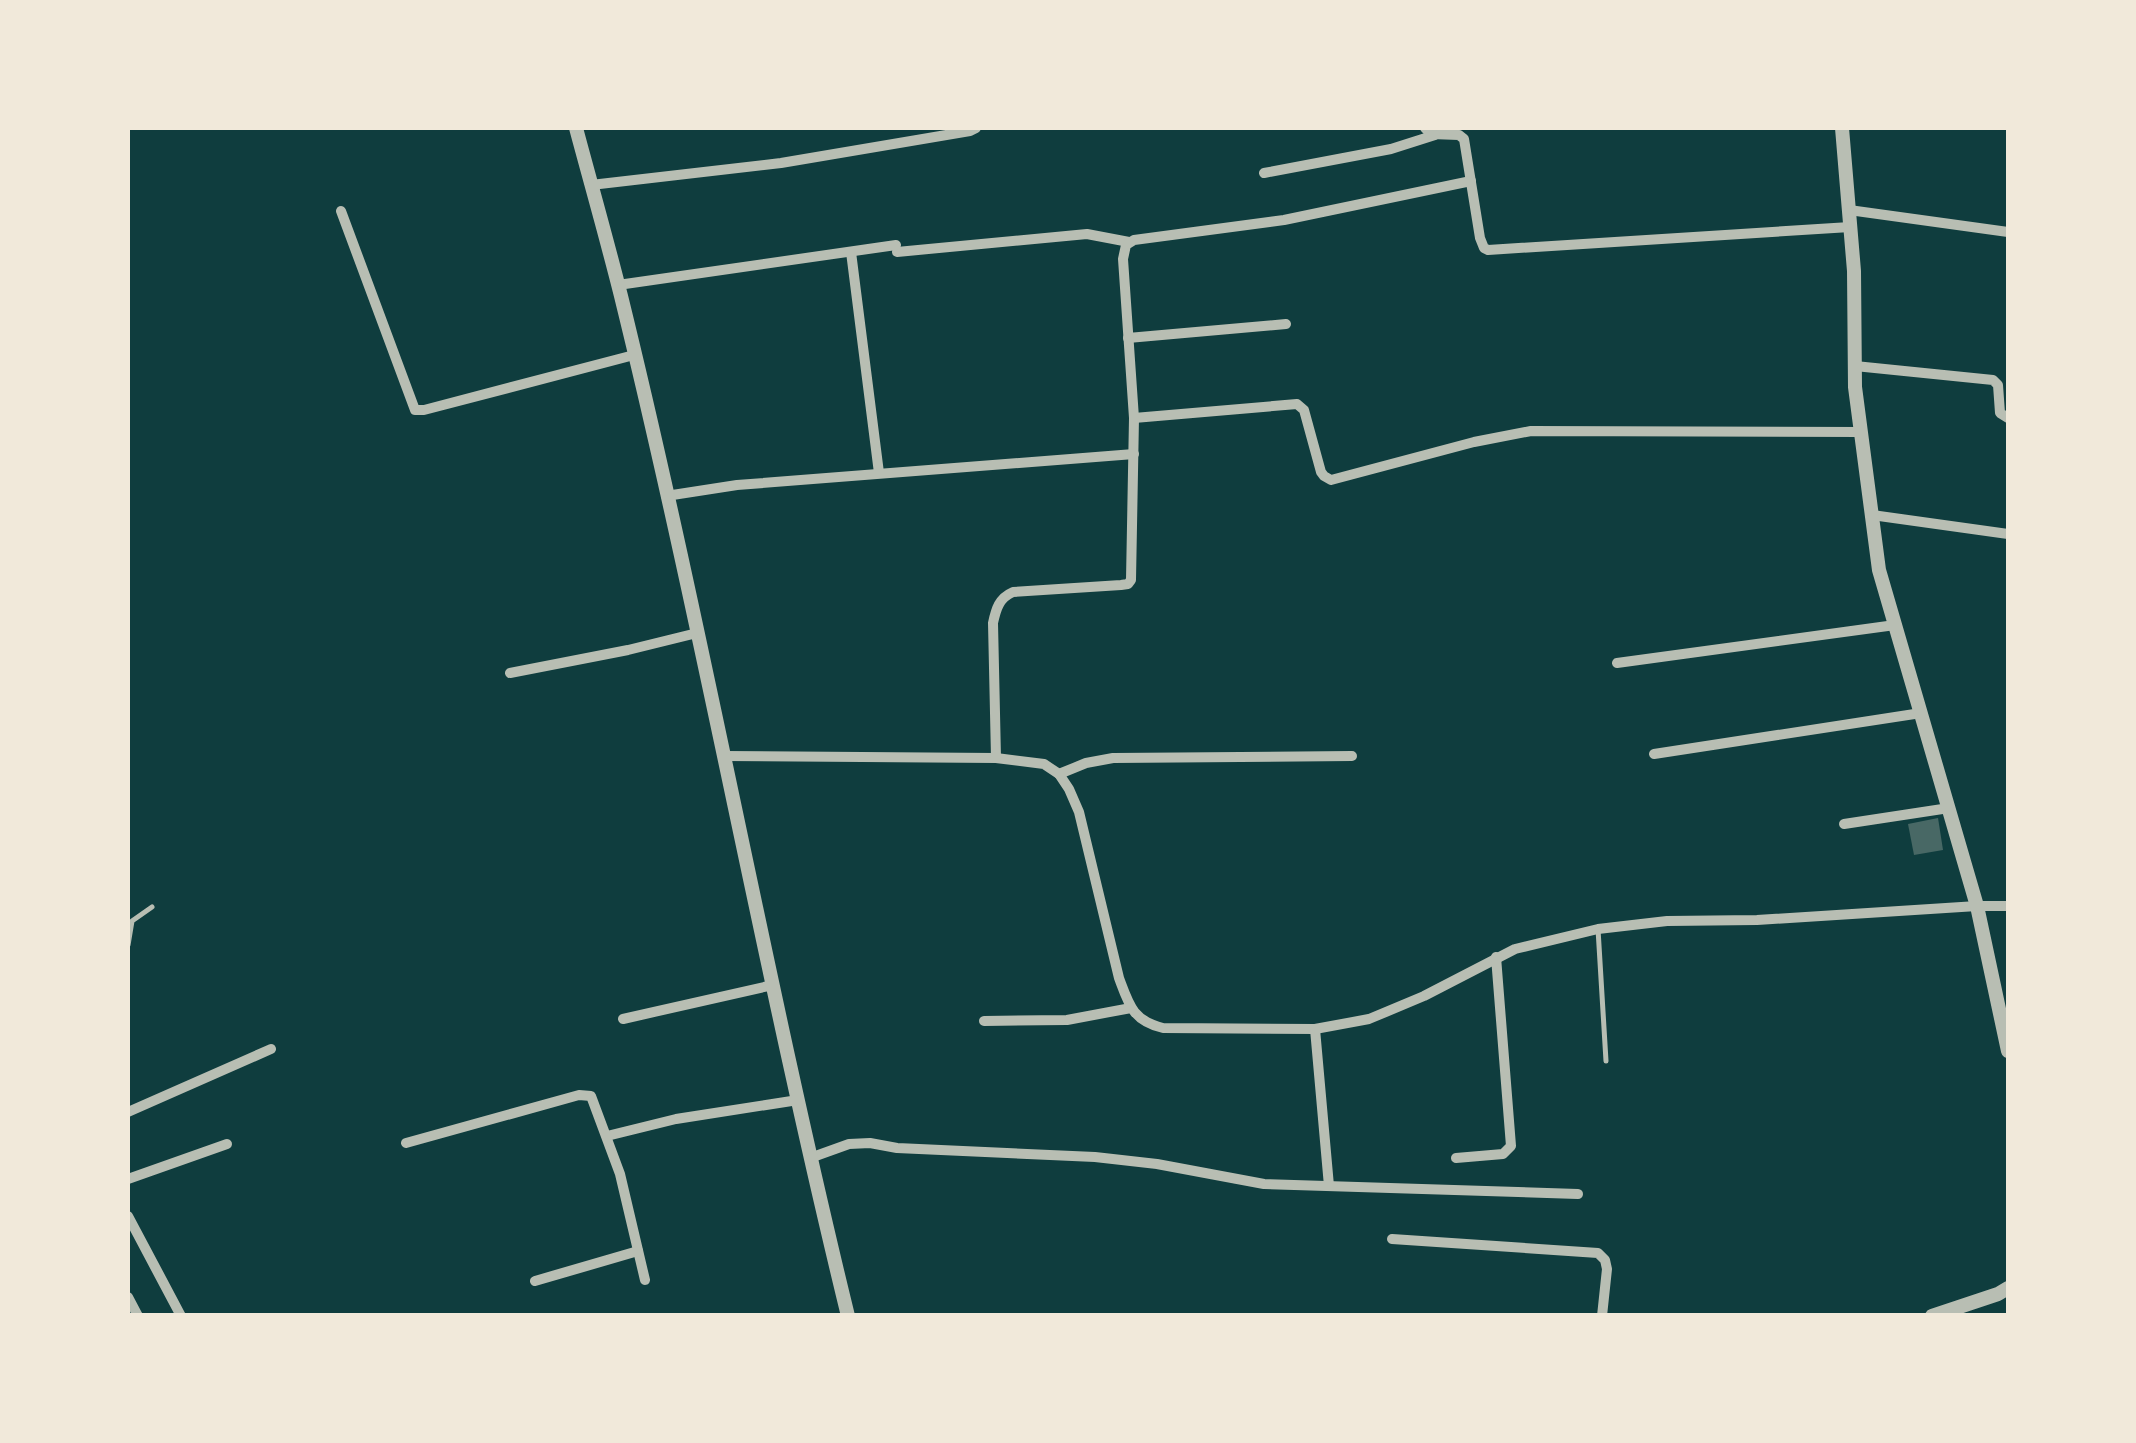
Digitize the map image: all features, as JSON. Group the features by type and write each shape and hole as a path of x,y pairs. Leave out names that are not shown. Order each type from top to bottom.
{"street":[{"path":"576,128 618,285 848,1316"},
{"path":"591,185 781,163 976,128"},
{"path":"1842,128 1854,272 1855,387 1880,570 1978,906 2008,1051"},
{"path":"1264,173 1392,149 1430,131 1463,137 1480,238 1488,250 1850,227"},
{"path":"618,285 850,252 1087,234 1129,242 1284,220 1471,182"},
{"path":"1849,210 2008,232"},
{"path":"341,211 415,410 634,356"},
{"path":"996,758 993,623 1004,596 1013,592 1128,584 1132,574 1134,418 1123,253 1129,242"},
{"path":"850,252 879,473"},
{"path":"1128,338 1286,324"},
{"path":"1855,366 1993,380 1998,385 2000,414 2008,418"},
{"path":"1134,418 1297,404 1304,410 1321,472 1331,480 1531,431 1861,432"},
{"path":"666,496 737,485 1134,454"},
{"path":"1872,515 2008,534"},
{"path":"1617,663 1895,625"},
{"path":"510,672 628,650 696,632"},
{"path":"1654,754 1921,713"},
{"path":"724,756 996,758 1044,764 1059,774 1078,812 1119,978 1131,1008 1138,1018 1163,1028 1315,1029 1369,1018 1424,996 1514,950 1598,929 1667,922 2008,906"},
{"path":"1059,774 1086,762 1113,758 1352,756"},
{"path":"1844,824 1949,808"},
{"path":"1456,1158 1502,1154 1511,1146 1496,957"},
{"path":"623,1018 773,986"},
{"path":"984,1021 1067,1020 1131,1008"},
{"path":"1315,1029 1329,1186"},
{"path":"128,1112 271,1049"},
{"path":"406,1143 591,1096 620,1174 644,1280"},
{"path":"607,1136 676,1119 798,1100"},
{"path":"810,1158 849,1144 870,1143 897,1148 1095,1157 1264,1184 1578,1194"},
{"path":"128,1179 227,1144"},
{"path":"128,1216 181,1316"},
{"path":"1392,1239 1598,1253 1606,1264 1602,1316"},
{"path":"535,1282 638,1251"},
{"path":"1932,1316 2008,1288"},
{"path":"128,1296 138,1316"}],"lane":[{"path":"128,946 132,921 152,906"},
{"path":"1598,929 1606,1061"}],"building":[{"path":"1938,818 1943,850 1914,855 1908,824"}]}
